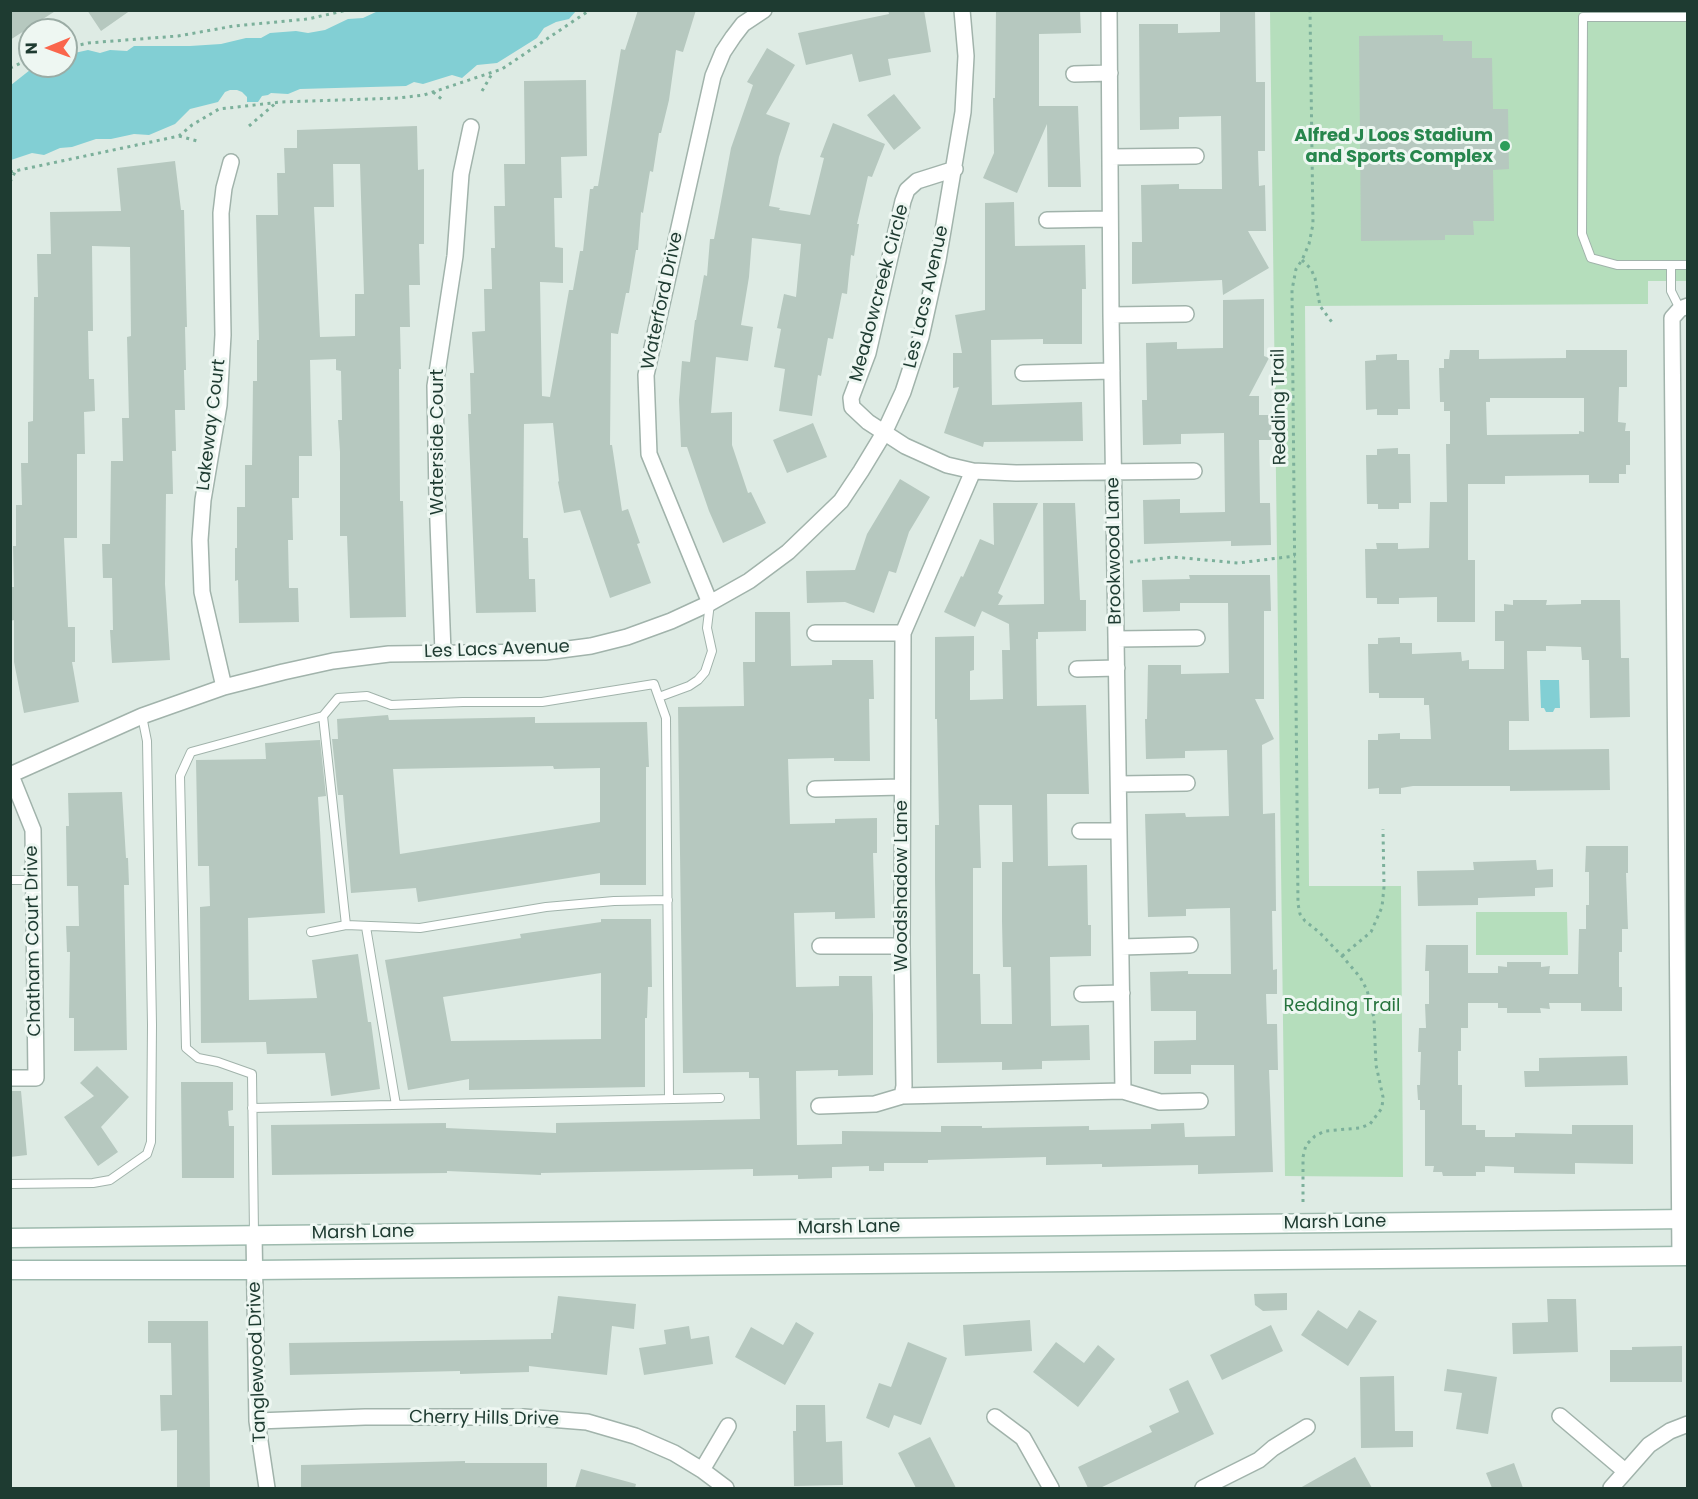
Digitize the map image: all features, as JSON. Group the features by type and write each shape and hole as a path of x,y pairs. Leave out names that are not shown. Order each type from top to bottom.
{"main road":[{"name":"Marsh Lane","path":"10,1238 1684,1219"},
{"name":"Marsh Lane","path":"10,1270 254,1270 1684,1256"}],"street":[{"name":"Waterford Drive","path":"710,603 649,454 646,375 713,76 723,51 732,37 743,24 764,10"},
{"name":"Les Lacs Avenue","path":"11,774 142,716 224,687 333,661 389,654 545,652 591,646 671,621 710,603 749,581 788,552 841,501 884,433 903,392 921,337 955,169 963,112 966,56 963,10"},
{"name":"Brookwood Lane","path":"1109,10 1111,315 1123,1091"},
{"path":"1074,74 1110,74"},
{"name":"Waterside Court","path":"443,652 435,386 455,256 461,174 471,127"},
{"path":"1110,157 1196,156"},
{"name":"Lakeway Court","path":"224,687 202,592 200,540 203,500 219,405 223,335 221,213 224,188 231,162"},
{"name":"Meadowcreek Circle","path":"955,169 917,181 907,190 868,353 851,398 852,407 861,417 918,453 947,465 973,471 1016,473 1194,471"},
{"path":"1047,220 1110,219"},
{"path":"1684,307 1672,318 1678,1091 1684,1256"},
{"path":"1111,315 1186,314"},
{"path":"1023,373 1112,371"},
{"name":"Woodshadow Lane","path":"902,1096 904,1086 903,633 973,471"},
{"path":"814,633 903,633"},
{"path":"1116,639 1197,638"},
{"path":"1077,669 1117,668"},
{"name":"Chatham Court Drive","path":"10,1078 36,1078 33,830 11,774"},
{"path":"1119,784 1187,783"},
{"path":"815,789 902,787"},
{"path":"1080,831 1119,831"},
{"path":"1121,947 1190,945"},
{"path":"820,946 902,946"},
{"path":"1082,994 1122,993"},
{"path":"819,1106 875,1104 902,1096 1123,1091 1160,1102 1200,1101"},
{"name":"Tanglewood Drive","path":"254,1234 257,1421 267,1488"},
{"path":"1560,1416 1625,1471"},
{"name":"Cherry Hills Drive","path":"257,1421 365,1417 524,1417 587,1422 635,1436 674,1453 726,1488"},
{"path":"995,1417 1023,1438 1051,1488"},
{"path":"1611,1488 1649,1445 1670,1431 1688,1424"},
{"path":"702,1470 728,1426"},
{"path":"1203,1488 1258,1460 1307,1427"}],"lane":[{"path":"1688,17 1582,14 1582,234 1592,258 1617,265 1688,265"},
{"path":"1671,265 1671,291 1684,307"},
{"path":"659,697 689,686 705,672 712,651 707,628 710,603"},
{"path":"254,1234 252,1074 218,1062 198,1058 186,1048 180,776 191,752 323,716 338,698 368,696 390,705 542,702 654,684 666,718 669,1099"},
{"path":"10,1184 93,1183 110,1180 147,1154 151,1142 152,1025 147,741 142,716"},
{"path":"323,716 346,925"},
{"path":"10,880 34,880"},
{"path":"311,932 346,925 420,928 546,907 614,901 668,900"},
{"path":"366,927 396,1105"},
{"path":"252,1108 720,1098"}],"path":[{"path":"78,45 178,36 234,26 308,19 347,10"},
{"path":"179,136 192,125 219,109 277,102 399,98 433,92 502,69 590,10"},
{"name":"Redding Trail","path":"1303,1202 1303,1157 1306,1144 1325,1131 1350,1129 1370,1124 1382,1108 1383,1097 1376,1065 1375,1031 1367,990 1360,977 1342,956 1305,921 1300,914 1298,904 1292,290 1296,269 1312,234 1313,224 1310,10"},
{"path":"482,91 493,72"},
{"path":"433,92 444,101"},
{"path":"249,126 277,102"},
{"path":"10,172 179,136 197,141"},
{"path":"10,182 16,170"},
{"path":"1302,260 1311,269 1315,278 1320,306 1334,325"},
{"path":"1116,561 1173,557 1238,563 1295,556"},
{"path":"1342,956 1371,932 1382,907 1383,829"}],"green space":[{"path":"1270,11 1687,11 1687,281 1648,281 1648,304 1305,306 1309,886 1401,886 1403,1177 1285,1176"},
{"path":"1476,912 1567,912 1568,955 1476,955"}],"water":[{"path":"378,11 576,11 569,19 544,28 537,38 497,63 477,65 462,78 452,75 423,84 414,82 406,86 300,89 288,94 271,93 262,96 258,102 247,102 247,97 242,92 230,90 225,92 218,102 190,109 175,124 149,135 134,134 111,139 96,139 72,147 60,148 44,155 32,153 11,160 11,85 20,78 78,78 78,52 88,50 100,53 110,50 127,51 134,46 221,44 246,38 261,38 270,33 296,31 308,33 325,30 348,19 363,18"},
{"path":"1540,680 1559,680 1560,708 1555,708 1553,712 1546,712 1544,708 1541,708"}],"building":[{"path":"10,10 57,10 44,18 18,18 18,35 10,40"},
{"path":"87,10 131,10 101,31"},
{"path":"638,10 696,10 683,52 676,50 669,100 661,133 659,133 653,172 650,171 643,213 641,212 638,250 636,250 629,293 626,293 618,334 611,333 610,445 612,445 622,511 628,509 651,583 610,598 580,510 564,513 558,482 553,423 524,424 523,538 528,538 529,579 535,579 536,612 476,613 468,414 471,414 470,373 474,373 472,332 485,331 484,289 492,289 491,248 495,248 494,206 505,206 504,164 525,164 524,81 586,80 587,156 561,157 562,198 554,198 555,247 563,248 563,283 540,282 542,396 550,397 569,290 573,290 580,251 583,251 590,189 598,186 621,49 625,50"},
{"path":"888,10 924,10 931,52 888,59 891,75 859,82 852,54 806,65 798,33 889,14"},
{"path":"996,10 1080,10 1081,33 1039,34 1039,106 1078,106 1081,187 1048,187 1047,124 1017,193 983,178 994,153"},
{"path":"1220,10 1255,10 1256,82 1265,82 1265,151 1258,151 1259,186 1265,185 1266,231 1248,231 1269,268 1223,295 1222,280 1132,284 1132,242 1142,242 1141,185 1179,184 1179,189 1222,189 1221,116 1179,117 1179,129 1140,130 1139,24 1178,24 1178,33 1220,32"},
{"path":"1443,35 1443,41 1472,41 1472,58 1492,58 1493,109 1508,109 1509,169 1493,170 1494,221 1473,221 1474,235 1445,235 1445,240 1361,241 1359,36"},
{"path":"767,48 795,65 766,114 790,123 779,157 769,206 810,215 824,158 820,157 833,123 885,144 872,177 868,176 857,224 859,224 854,256 851,255 847,294 842,293 833,339 828,338 821,376 818,375 812,416 779,411 785,369 774,367 781,329 777,328 784,294 796,297 801,244 752,238 749,277 741,325 753,327 748,361 716,357 711,413 732,412 732,445 748,493 751,492 766,523 723,543 709,511 687,447 681,447 679,400 682,361 690,362 695,320 704,275 707,276 710,239 714,239 731,148 753,85 747,82"},
{"path":"894,94 921,128 894,150 867,115"},
{"path":"417,126 418,170 424,169 424,244 419,244 420,285 409,285 410,327 400,327 401,369 399,369 400,501 403,501 406,617 350,618 347,536 340,536 338,420 342,420 341,371 336,370 336,359 310,360 312,456 299,456 299,498 292,498 293,540 288,540 289,588 298,588 299,622 239,623 238,580 235,581 237,507 245,507 245,465 252,465 253,381 257,381 257,340 259,340 256,215 278,215 277,173 285,173 284,148 297,148 297,130","holes":["333,164 360,164 364,294 355,294 355,336 320,337 314,207 334,207"]},
{"path":"175,161 181,210 184,210 187,327 185,327 185,410 175,410 176,451 172,451 173,494 166,494 165,584 170,660 112,663 110,630 113,630 112,578 103,578 102,544 110,544 111,461 123,461 122,418 129,418 127,337 131,336 130,247 92,246 93,331 88,331 89,379 94,379 95,411 84,412 85,454 77,454 77,538 64,538 68,627 75,627 75,662 72,662 79,702 24,713 14,662 14,620 10,621 10,587 14,587 13,546 16,546 16,505 22,505 21,463 28,463 28,422 33,421 34,297 38,297 37,254 51,254 50,212 121,211 117,168"},
{"path":"1014,202 1015,246 1085,245 1086,289 1082,289 1082,344 1043,344 1043,339 991,340 992,405 1082,402 1083,441 984,442 983,447 944,433 959,387 953,388 953,353 962,353 955,315 985,310 985,203"},
{"path":"1264,299 1264,356 1269,358 1249,396 1259,396 1259,415 1271,415 1271,440 1259,440 1260,503 1270,503 1271,545 1231,546 1231,541 1144,544 1143,500 1180,499 1180,513 1225,512 1224,433 1181,434 1181,444 1143,445 1142,400 1147,400 1146,343 1177,342 1177,349 1223,348 1223,300"},
{"path":"1450,350 1479,350 1479,359 1566,358 1566,350 1627,350 1627,387 1619,387 1618,422 1626,423 1625,431 1630,431 1630,465 1626,465 1626,474 1619,474 1619,483 1589,483 1589,475 1505,476 1505,484 1468,484 1468,560 1475,560 1475,622 1437,622 1437,597 1399,598 1399,604 1377,604 1377,598 1366,598 1365,549 1377,549 1376,543 1398,543 1398,549 1429,548 1430,502 1447,502 1446,444 1450,444 1450,411 1444,411 1444,402 1440,402 1439,368 1444,368 1444,359 1449,359","holes":["1490,398 1584,398 1584,432 1579,431 1579,434 1487,435 1486,402 1490,402"]},
{"path":"1397,354 1397,360 1409,360 1410,409 1398,409 1398,415 1377,415 1377,409 1366,410 1365,361 1376,360 1376,355"},
{"path":"813,423 827,457 787,473 773,440"},
{"path":"1398,448 1398,454 1410,454 1411,503 1399,503 1399,509 1378,509 1378,504 1367,504 1366,455 1377,455 1377,449"},
{"path":"900,479 930,497 909,532 896,573 889,571 874,613 845,602 807,603 806,571 855,570 867,534"},
{"path":"993,503 1038,503 998,593 1003,596 998,605 1044,604 1043,503 1075,503 1080,600 1086,600 1086,631 1038,632 1038,639 1036,639 1037,706 1086,705 1089,794 1047,794 1048,866 1087,865 1088,925 1091,925 1091,956 1050,957 1051,1026 1089,1025 1090,1060 1042,1061 1042,1069 1002,1070 1002,1062 937,1063 935,825 939,825 935,637 974,636 974,670 970,671 970,700 1003,699 1002,650 1010,650 1009,624 982,611 975,627 944,612 980,539 994,545","holes":["979,805 1012,805 1013,862 1002,862 1003,967 1011,967 1012,1024 981,1024 980,974 973,974 973,868 981,868"]},
{"path":"1189,575 1270,575 1271,611 1264,611 1264,699 1255,699 1274,739 1262,745 1263,814 1275,813 1276,911 1272,911 1273,970 1277,969 1277,994 1266,994 1267,1024 1277,1024 1278,1070 1269,1070 1273,1172 1198,1174 1198,1165 1102,1167 1102,1164 1046,1165 1046,1157 884,1163 884,1171 869,1171 869,1166 832,1167 832,1178 798,1179 798,1175 753,1176 753,1169 541,1173 541,1175 447,1171 447,1173 272,1175 271,1125 446,1123 446,1128 556,1133 556,1123 760,1119 759,1078 749,1078 749,1072 683,1073 678,707 744,706 743,662 755,662 755,612 790,612 791,666 832,665 832,660 873,660 874,699 869,699 870,761 834,761 834,758 788,759 790,824 835,823 835,819 877,818 877,853 873,853 875,918 835,919 835,912 794,913 796,987 839,986 839,976 872,976 873,1015 873,1075 838,1076 838,1070 796,1071 797,1145 842,1144 842,1131 941,1132 941,1126 982,1126 982,1128 1089,1126 1089,1130 1151,1129 1151,1124 1184,1123 1185,1137 1235,1136 1234,1065 1191,1065 1191,1074 1154,1074 1154,1041 1196,1040 1196,1011 1151,1011 1150,972 1188,971 1188,974 1231,974 1230,908 1186,909 1186,916 1148,917 1145,814 1185,813 1186,817 1229,816 1227,750 1185,751 1185,758 1146,759 1145,719 1147,719 1148,665 1181,665 1181,674 1229,673 1228,603 1180,603 1180,611 1143,612 1142,580 1190,579"},
{"path":"1513,600 1547,600 1546,605 1581,604 1581,600 1620,600 1621,658 1629,658 1630,717 1590,718 1589,660 1582,660 1581,647 1546,646 1546,651 1527,651 1529,721 1509,721 1509,750 1609,749 1610,790 1510,791 1510,786 1413,786 1401,788 1401,794 1379,794 1379,788 1368,789 1368,740 1378,740 1378,734 1400,733 1400,739 1431,739 1429,705 1424,705 1424,698 1379,698 1379,693 1369,693 1368,644 1378,644 1378,638 1400,637 1400,643 1412,643 1412,654 1461,652 1462,661 1469,660 1469,669 1504,669 1504,641 1495,641 1495,611 1504,611 1504,604 1513,605"},
{"path":"388,715 389,720 535,717 535,723 647,722 649,767 646,767 646,885 600,885 600,873 418,902 416,888 351,893 343,795 338,795 332,739 338,739 337,719","holes":["553,766 554,769 600,768 600,822 400,854 393,769"]},
{"path":"320,740 326,796 318,797 325,913 248,918 249,1000 317,998 312,960 358,954 368,1022 371,1022 380,1089 331,1096 325,1053 267,1054 266,1042 201,1043 200,907 210,906 209,866 198,866 196,760 266,759 265,743"},
{"path":"122,792 129,885 124,885 127,1050 74,1051 74,1018 69,1018 70,952 67,952 66,926 79,926 78,886 67,886 68,793"},
{"path":"1586,846 1628,846 1628,873 1626,873 1628,929 1622,929 1622,952 1619,952 1622,1011 1581,1011 1581,1003 1549,1003 1550,1009 1540,1008 1541,1013 1507,1013 1507,1008 1498,1008 1498,1003 1468,1003 1468,1028 1461,1028 1461,1051 1458,1051 1458,1085 1462,1085 1462,1125 1476,1125 1476,1130 1485,1130 1485,1137 1515,1137 1515,1133 1572,1134 1572,1125 1633,1125 1633,1164 1575,1163 1575,1174 1514,1173 1514,1167 1485,1166 1485,1172 1476,1172 1476,1176 1443,1176 1442,1172 1433,1172 1434,1166 1425,1166 1425,1110 1420,1110 1417,1085 1420,1085 1419,1028 1426,1028 1425,1004 1429,1004 1429,971 1425,971 1426,945 1468,945 1468,973 1498,973 1498,966 1507,967 1507,962 1541,962 1541,967 1550,966 1549,974 1578,974 1579,929 1586,929 1586,905 1589,905 1589,872 1585,872"},
{"path":"1536,860 1537,870 1553,869 1553,887 1535,888 1535,896 1478,898 1478,905 1418,906 1417,871 1474,870 1473,862"},
{"path":"601,919 651,919 652,987 648,987 647,1018 645,1018 645,1087 469,1090 469,1079 408,1090 385,960 521,938 520,934 601,922","holes":["601,973 601,1039 451,1041 443,997"]},
{"path":"1627,1056 1628,1085 1525,1087 1524,1071 1539,1071 1539,1058"},
{"path":"97,1066 129,1097 101,1127 118,1152 98,1166 64,1117 94,1096 80,1083"},
{"path":"181,1082 233,1082 233,1110 228,1111 229,1126 234,1126 234,1178 182,1178"},
{"path":"10,1091 21,1091 27,1155 10,1157"},
{"path":"1287,1293 1287,1310 1263,1311 1255,1305 1254,1294"},
{"path":"558,1296 636,1304 634,1329 612,1326 607,1375 529,1366 529,1372 460,1374 460,1371 290,1375 289,1343 551,1339"},
{"path":"1547,1299 1576,1299 1578,1352 1513,1354 1512,1323 1548,1322"},
{"path":"1318,1310 1347,1329 1359,1310 1377,1321 1348,1366 1301,1335"},
{"path":"1030,1320 1032,1351 965,1356 963,1325"},
{"path":"148,1321 208,1321 210,1488 177,1488 177,1430 161,1431 160,1395 172,1395 171,1343 148,1343"},
{"path":"796,1322 814,1333 785,1385 735,1357 751,1327 783,1345"},
{"path":"1271,1325 1283,1351 1222,1380 1210,1355"},
{"path":"689,1326 691,1339 709,1336 713,1364 644,1375 639,1348 666,1344 664,1330"},
{"path":"908,1342 947,1358 921,1425 894,1415 889,1428 866,1418 879,1383 891,1387"},
{"path":"1056,1342 1084,1363 1098,1345 1115,1359 1078,1407 1033,1372"},
{"path":"1682,1346 1682,1382 1610,1382 1610,1350"},
{"path":"1447,1369 1497,1377 1488,1434 1456,1429 1462,1393 1444,1391"},
{"path":"1394,1376 1395,1431 1413,1431 1413,1447 1361,1448 1360,1377"},
{"path":"1188,1380 1214,1434 1100,1488 1088,1488 1078,1467 1152,1432 1149,1426 1179,1412 1169,1389"},
{"path":"796,1405 825,1405 826,1442 842,1441 843,1485 794,1486 793,1431 796,1431"},
{"path":"930,1437 956,1488 916,1488 898,1453"},
{"path":"1355,1457 1372,1488 1300,1488"},
{"path":"465,1461 465,1463 547,1463 547,1488 301,1488 301,1465"},
{"path":"1514,1463 1523,1488 1492,1488 1486,1473"},
{"path":"581,1469 636,1484 635,1488 575,1488"}],"place":[{"name":"Alfred J Loos Stadium and Sports Complex","path":"1505,146"}]}
